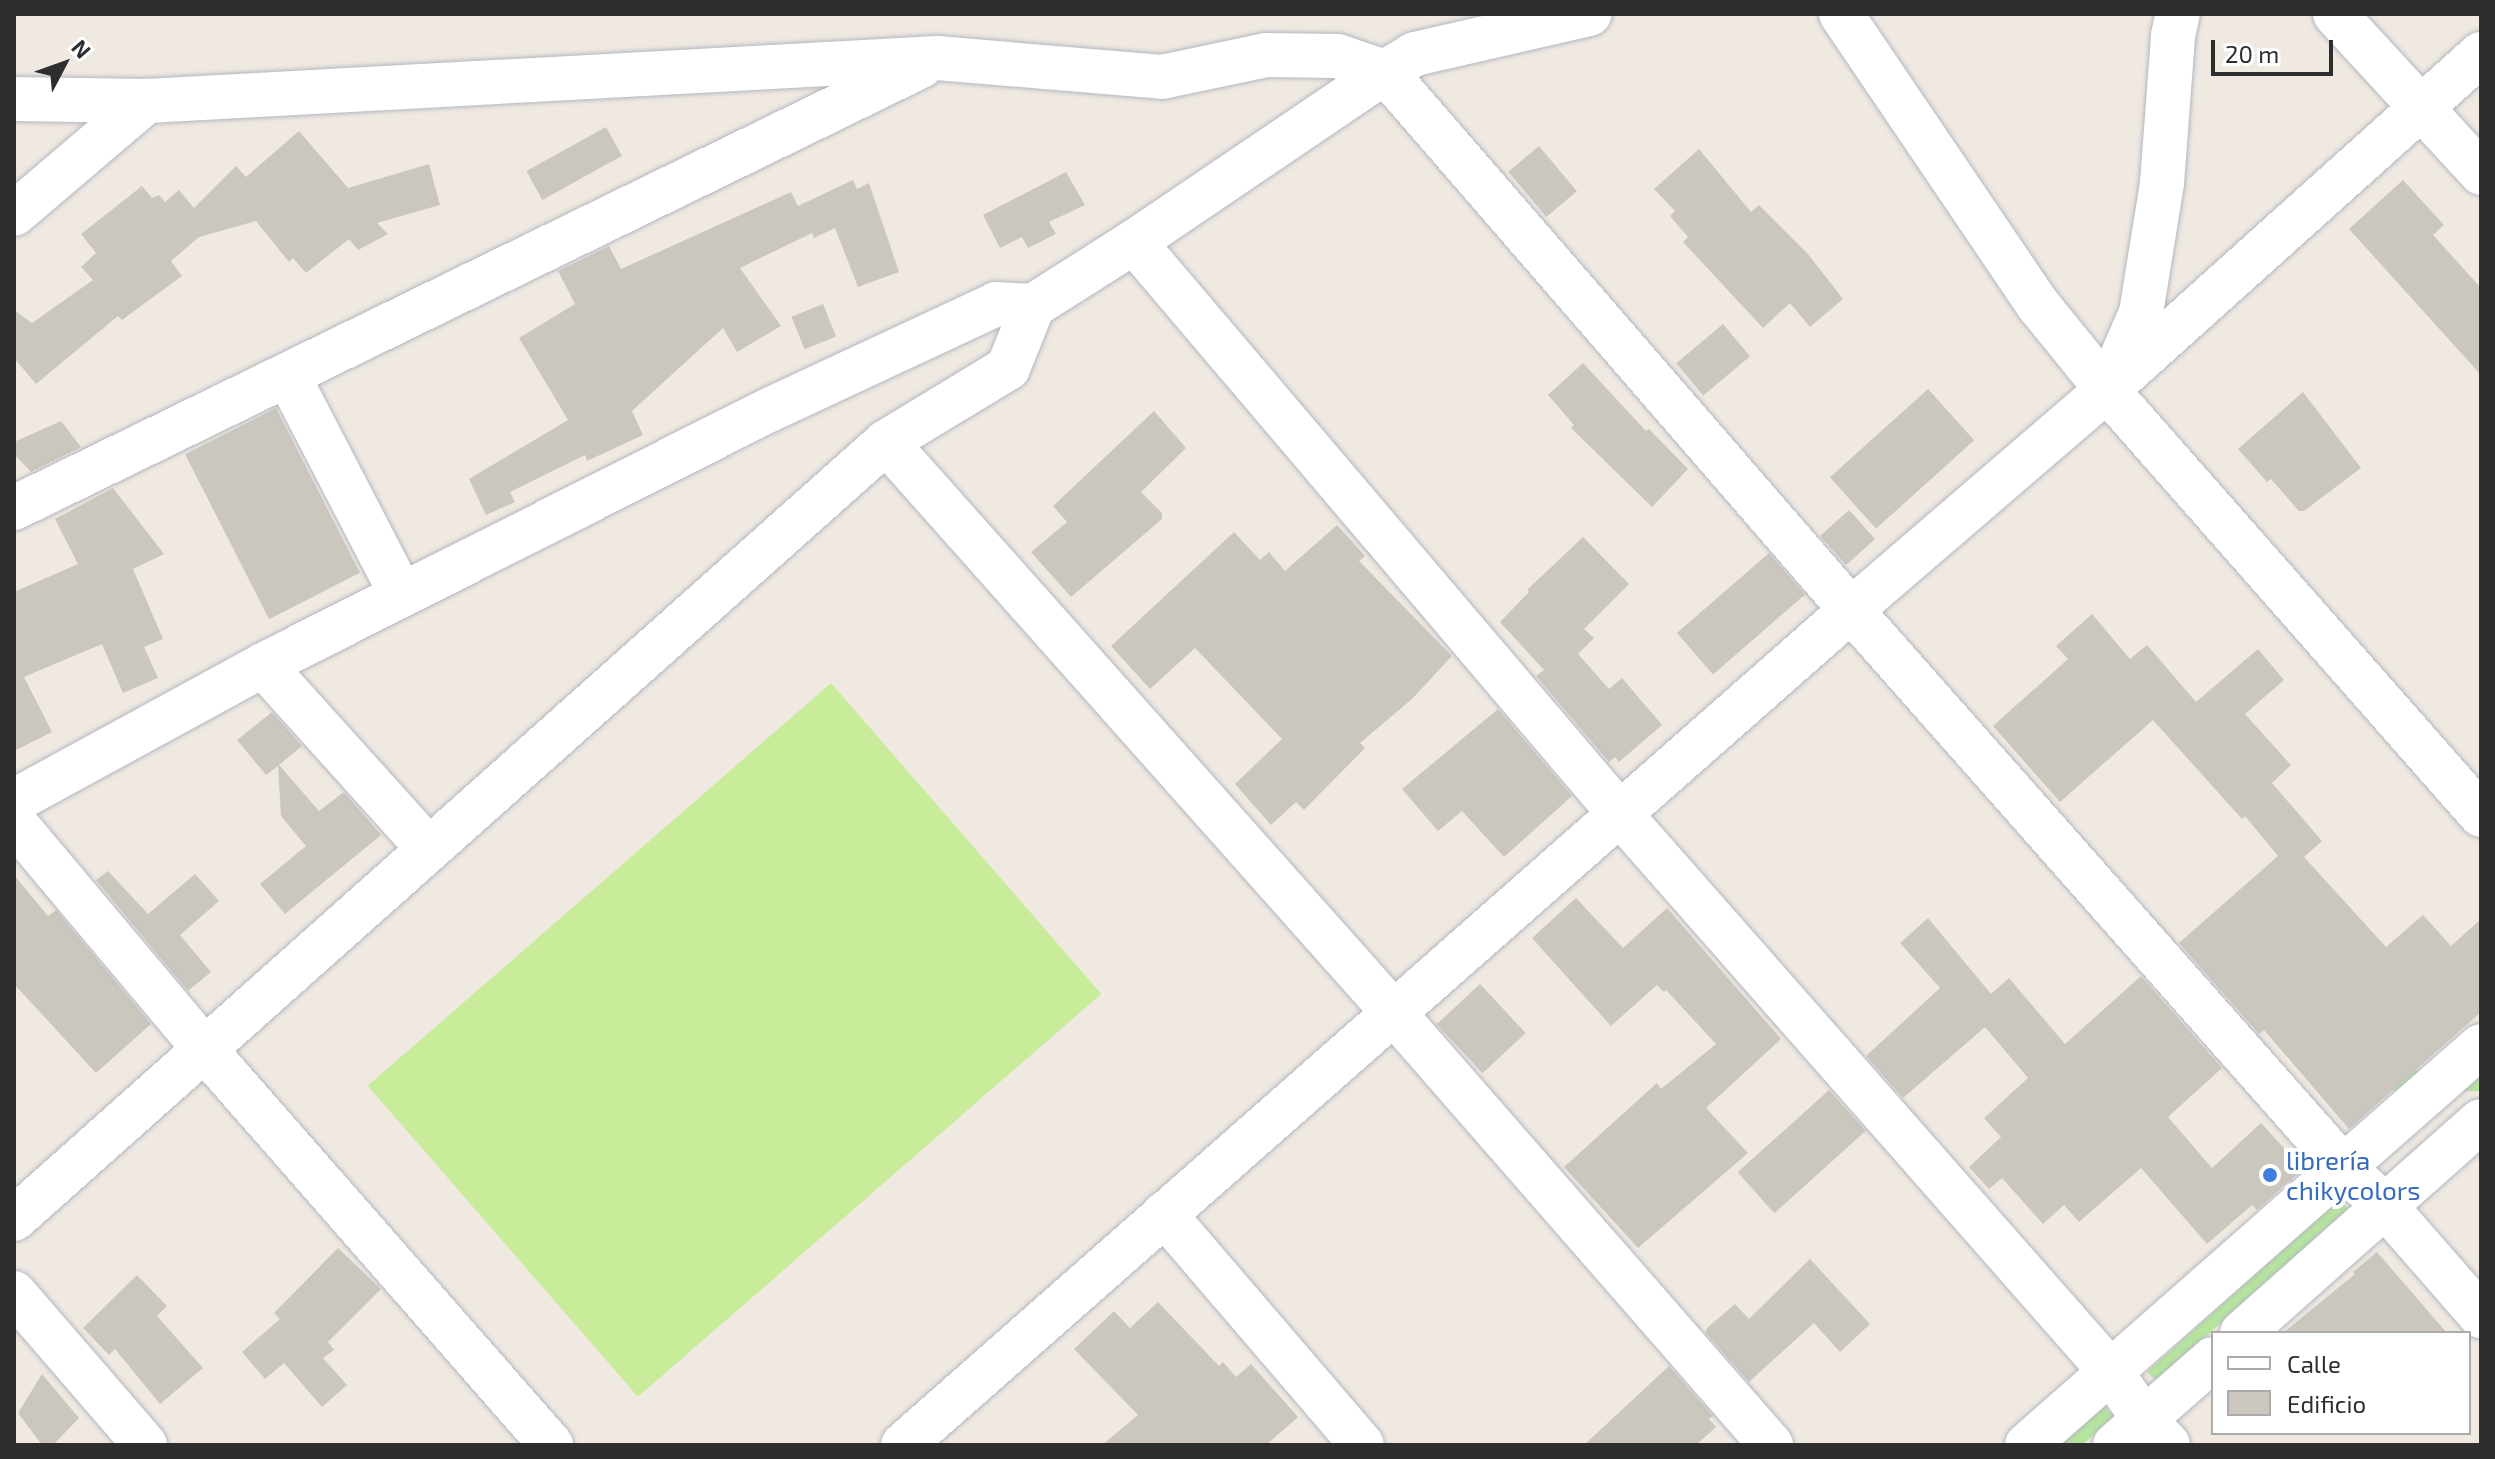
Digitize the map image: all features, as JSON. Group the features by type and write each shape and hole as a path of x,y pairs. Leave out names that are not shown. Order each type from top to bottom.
{"street":[{"path":"14,801 263,665 767,411 996,304 1033,306 1415,54 1589,14"},
{"path":"1841,14 2039,306 2107,390 2481,815"},
{"path":"2107,390 2141,313 2162,183 2173,35 2178,14"},
{"path":"2335,14 2424,107 2481,173"},
{"path":"928,1437 1164,1214 1851,610 2107,390 2481,54"},
{"path":"14,99 147,101 937,58 1162,77 1266,55 1337,56 1385,72 1851,610 2345,1169 2386,1207 2481,1316"},
{"path":"14,508 937,58"},
{"path":"14,214 147,101"},
{"path":"1134,242 1620,814 2110,1371 2142,1436 2211,1361"},
{"path":"14,1219 886,442 1008,368 1033,306"},
{"path":"288,376 401,594"},
{"path":"886,442 1393,1012 1771,1445"},
{"path":"263,665 428,848"},
{"path":"14,822 206,1051 551,1445"},
{"path":"2027,1445 2345,1169 2481,1046"},
{"path":"2244,1331 2481,1121"},
{"path":"1164,1214 1362,1445"},
{"path":"14,1293 145,1445"}],"green space":[{"path":"831,683 1101,994 638,1397 368,1086"},
{"path":"2342,1070 2481,1070 2481,1091 2342,1091"},
{"path":"2339,1199 2348,1209 2156,1381 2147,1372"},
{"path":"2104,1406 2114,1417 2082,1445 2059,1445"}],"building":[{"path":"606,127 622,156 542,200 526,171"},
{"path":"299,131 348,188 429,164 440,205 377,223 388,234 358,250 349,239 306,273 293,258 289,262 256,221 199,237 171,261 182,276 122,320 118,316 36,384 14,358 14,310 32,323 93,280 81,267 96,253 81,234 142,186 152,198 159,195 165,202 179,190 194,208 236,166 246,177"},
{"path":"1539,146 1577,191 1546,217 1508,172"},
{"path":"1699,149 1751,212 1759,205 1808,254 1843,299 1810,327 1790,303 1763,328 1683,242 1688,237 1670,216 1675,211 1654,189"},
{"path":"1066,172 1085,205 1049,222 1056,234 1028,248 1022,237 1000,248 983,215"},
{"path":"853,180 857,189 869,183 899,272 858,287 835,228 814,238 812,233 740,268 781,326 737,352 723,328 632,411 643,435 587,461 585,455 510,492 515,502 486,515 469,479 568,420 519,338 575,304 558,271 609,246 621,269 791,192 798,206"},
{"path":"2403,180 2444,225 2433,235 2481,288 2481,375 2349,229"},
{"path":"823,304 836,336 805,349 791,317"},
{"path":"1723,324 1750,356 1703,395 1676,363"},
{"path":"1583,363 1646,431 1649,429 1688,469 1652,507 1571,428 1574,425 1548,395"},
{"path":"1928,389 1974,440 1876,529 1830,477"},
{"path":"2303,392 2361,468 2304,511 2299,511 2271,479 2267,482 2238,449"},
{"path":"276,408 360,573 269,619 185,454"},
{"path":"1154,411 1186,448 1141,492 1162,513 1162,519 1071,597 1031,552 1067,522 1053,506"},
{"path":"61,421 81,447 31,472 14,454 14,442"},
{"path":"113,488 164,554 133,569 163,639 144,647 158,678 123,693 102,644 24,677 52,732 14,751 14,592 78,564 55,519"},
{"path":"1849,510 1875,539 1846,565 1820,536"},
{"path":"1337,525 1365,556 1359,561 1452,656 1412,699 1360,743 1365,748 1304,810 1296,802 1271,825 1235,784 1282,739 1195,648 1150,689 1111,646 1234,532 1260,560 1269,552 1285,571"},
{"path":"1583,537 1629,584 1584,629 1594,638 1578,654 1609,689 1622,678 1662,725 1619,762 1615,757 1609,762 1536,676 1544,670 1500,622 1529,592 1527,590"},
{"path":"1769,553 1805,595 1713,675 1677,633"},
{"path":"2092,614 2130,659 2147,645 2196,702 2258,649 2284,680 2245,714 2291,765 2272,783 2322,841 2304,857 2386,947 2423,915 2451,946 2481,919 2481,1012 2349,1129 2264,1030 2259,1034 2179,943 2278,856 2245,816 2242,819 2153,720 2060,802 1993,726 2068,659 2056,646"},
{"path":"1498,709 1572,796 1504,857 1462,811 1438,831 1402,789"},
{"path":"272,712 302,746 279,765 319,811 344,792 381,835 285,914 260,884 306,846 281,816 278,766 266,775 237,740"},
{"path":"108,871 148,914 195,874 219,901 180,935 211,972 188,991 96,880"},
{"path":"14,875 48,916 56,910 151,1024 96,1073 14,984"},
{"path":"1576,898 1623,948 1667,908 1781,1039 1706,1108 1748,1153 1638,1248 1564,1167 1657,1083 1661,1089 1716,1044 1666,990 1664,992 1657,985 1611,1026 1532,938"},
{"path":"1928,918 1991,994 2009,978 2065,1044 2141,976 2222,1068 2168,1117 2212,1168 2261,1123 2303,1169 2257,1210 2252,1205 2207,1244 2141,1168 2079,1222 2064,1205 2043,1224 2002,1178 1989,1189 1969,1167 2001,1137 1984,1118 2028,1078 1985,1027 1903,1098 1866,1056 1940,988 1900,943"},
{"path":"1480,984 1526,1033 1483,1073 1437,1024"},
{"path":"1829,1090 1866,1131 1774,1213 1738,1172"},
{"path":"338,1248 381,1289 328,1342 334,1350 323,1358 347,1385 322,1407 284,1363 265,1379 242,1352 280,1319 274,1313"},
{"path":"2377,1252 2445,1331 2285,1331 2355,1274 2353,1272"},
{"path":"1810,1259 1870,1324 1840,1352 1814,1323 1749,1382 1706,1333 1707,1328 1735,1304 1749,1319"},
{"path":"137,1275 167,1306 157,1316 203,1368 160,1404 115,1349 109,1355 83,1328"},
{"path":"1158,1302 1219,1366 1223,1362 1236,1377 1251,1364 1298,1417 1266,1445 1102,1445 1138,1415 1074,1349 1114,1311 1130,1328"},
{"path":"1669,1366 1713,1416 1709,1419 1716,1427 1696,1445 1584,1445"},
{"path":"42,1374 79,1418 53,1445 42,1445 18,1413"}],"place":[{"name":"librería chikycolors","path":"2270,1175"}]}
